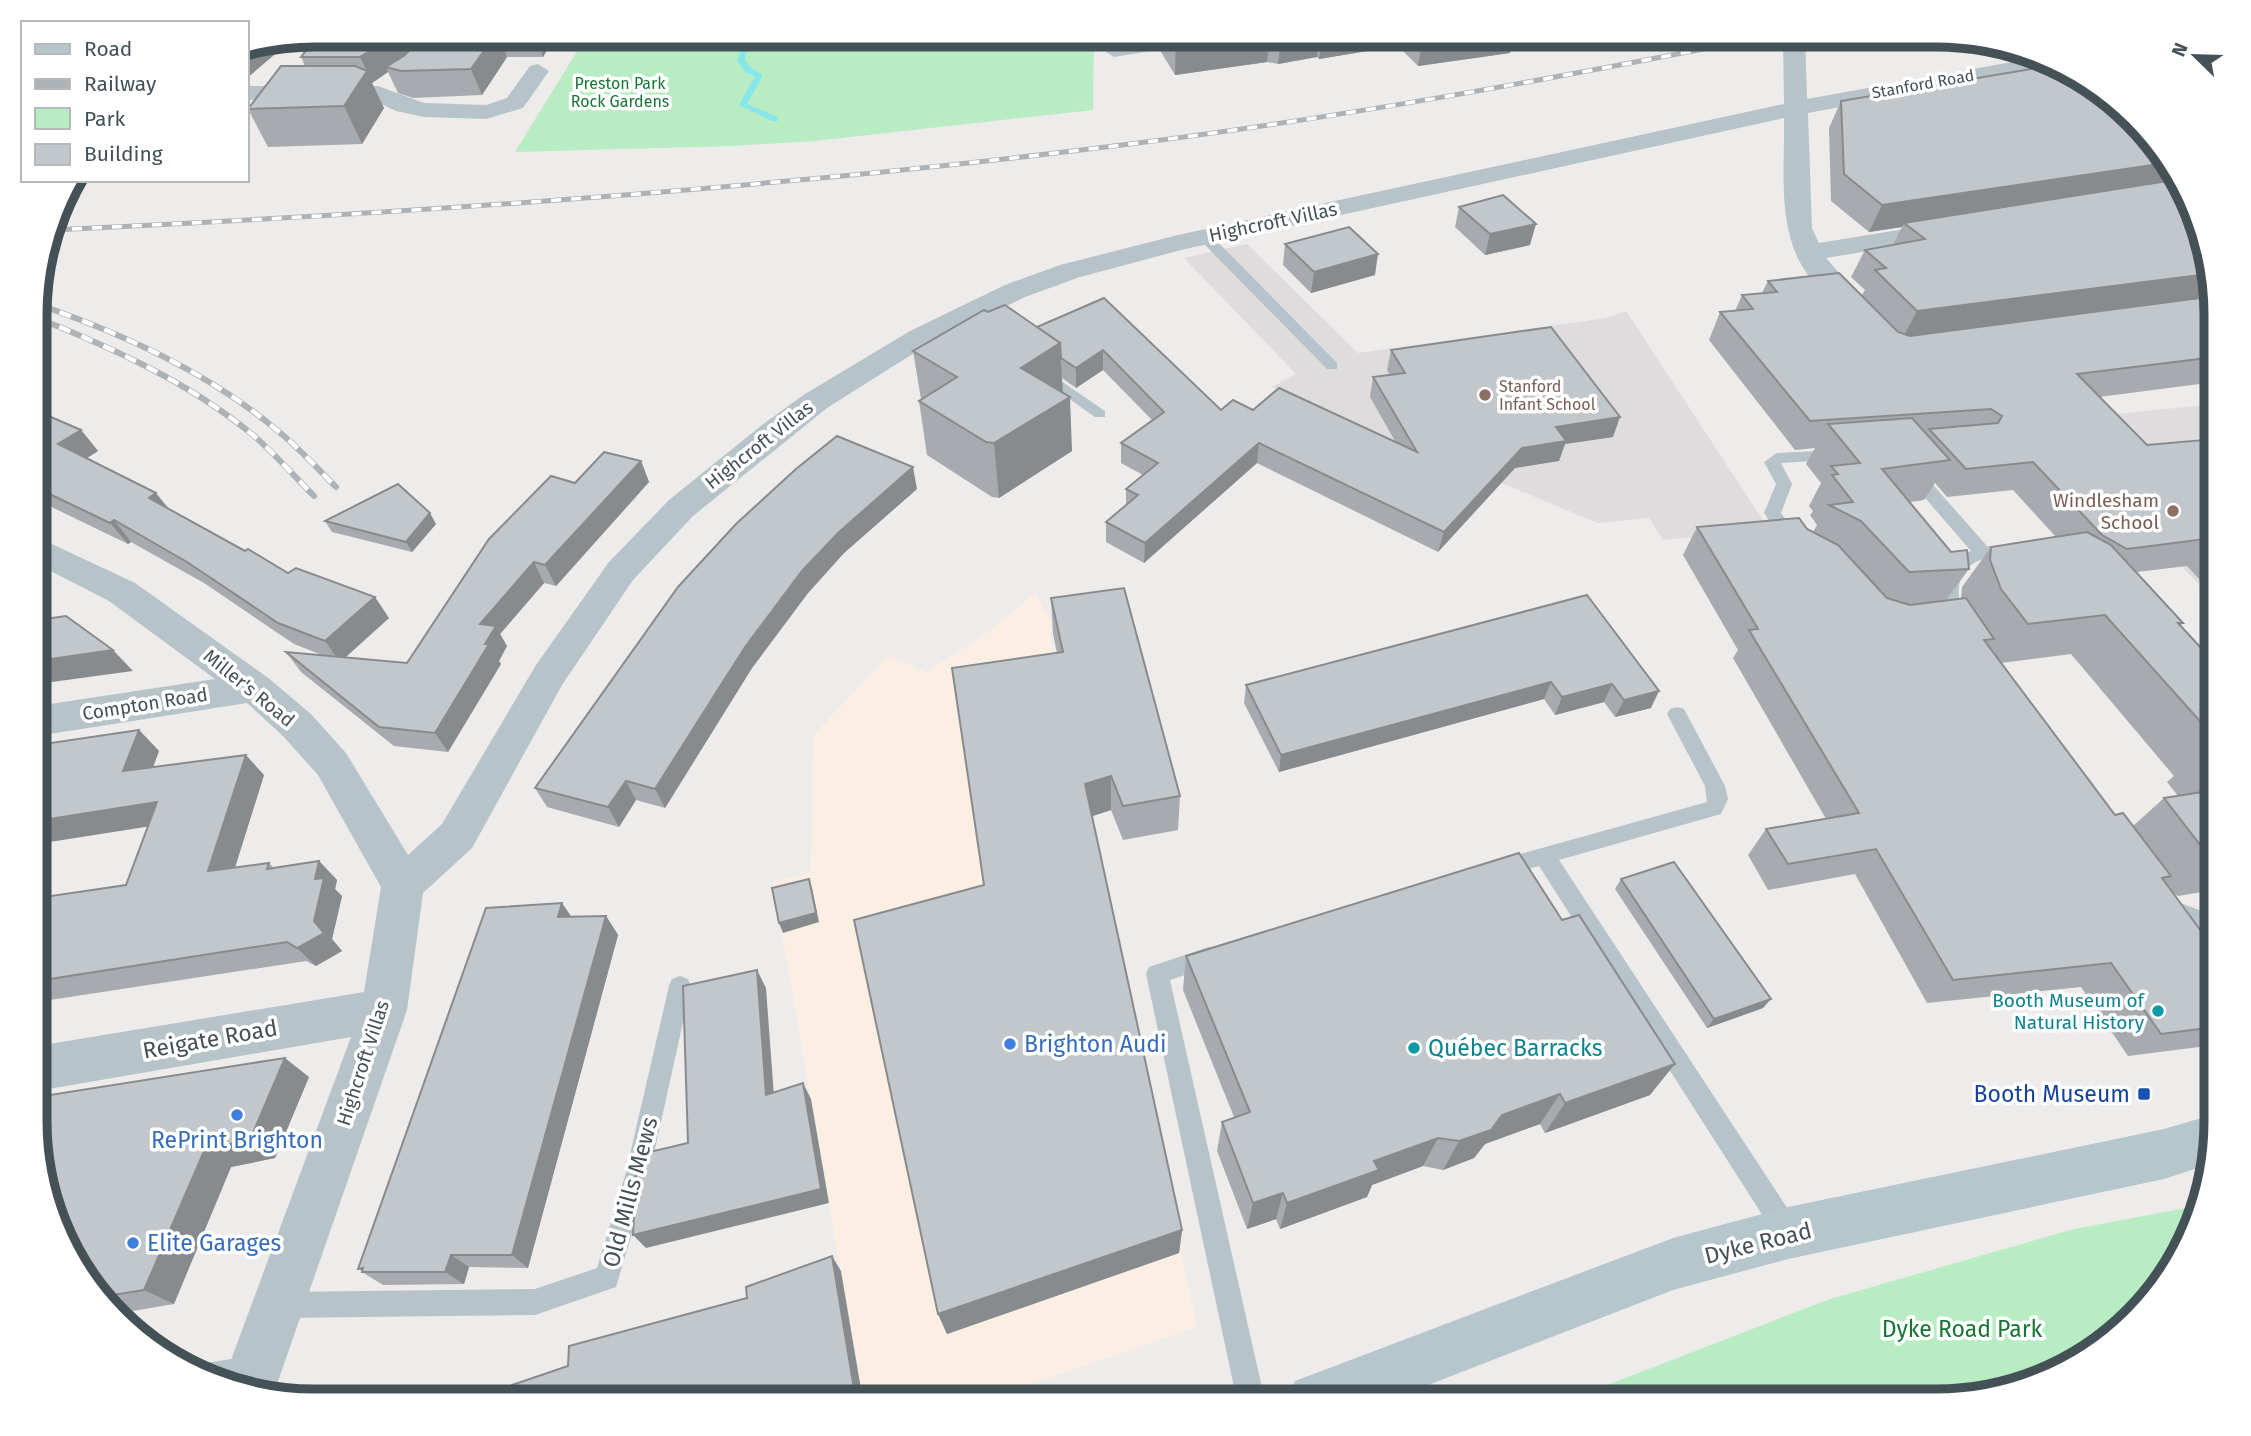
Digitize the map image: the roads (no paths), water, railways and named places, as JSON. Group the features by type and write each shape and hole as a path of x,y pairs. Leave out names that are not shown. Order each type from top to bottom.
{"street":[{"path":"1114,50 1134,47"},
{"path":"1794,47 1799,228 1809,253 1825,276 1877,333"},
{"name":"Stanford Road","path":"1796,101 2031,65"},
{"path":"378,93 391,104 400,106 455,113 493,111 517,101 538,71"},
{"path":"248,93 378,93 398,80"},
{"name":"Highcroft Villas","path":"251,1379 384,1010 403,885 457,836 580,627 621,570 662,525 728,468 816,401 972,323 1015,291 1070,271 1205,237 1796,101"},
{"path":"1809,253 1969,227"},
{"name":"Miller's Road","path":"47,554 122,592 254,687 297,725 332,764 403,885"},
{"name":"Compton Road","path":"47,719 254,687"},
{"name":"Reigate Road","path":"47,1067 384,1010"},
{"name":"Dyke Road","path":"1346,1389 1673,1264 1788,1233 2164,1154 2203,1142"}],"lane":[{"path":"1205,237 1332,366"},
{"path":"1025,360 1100,414"},
{"path":"1798,551 1772,513 1784,484 1772,462 1777,458 1856,454"},
{"path":"1904,462 1981,551"},
{"path":"1967,641 1946,616 1951,576 1968,556 1981,551 2003,550 2032,555"},
{"path":"1478,875 1714,808 1718,799 1715,786 1677,714"},
{"path":"1543,855 1788,1233"},
{"path":"2158,900 2188,918 2204,923"},
{"path":"1230,951 1157,974 1248,1389"},
{"name":"Old Mills Mews","path":"277,1305 535,1302 607,1278 637,1176 680,986"}],"waterway":[{"path":"748,47 741,60 749,71 759,75 743,105 775,119"}],"railway":[{"path":"61,230 592,198 996,160 1130,144 1373,109 1712,47"},
{"path":"47,308 133,342 223,390 286,438 336,487"},
{"path":"47,322 122,354 203,399 253,435 314,496"}],"place":[{"name":"Stanford Infant School","path":"1485,395"},
{"name":"Windlesham School","path":"2173,511"},
{"name":"Booth Museum of Natural History","path":"2158,1011"},
{"name":"Brighton Audi","path":"1010,1044"},
{"name":"Québec Barracks","path":"1414,1048"},
{"name":"Booth Museum","path":"2144,1094"},
{"name":"RePrint Brighton","path":"237,1115"},
{"name":"Elite Garages","path":"133,1243"}],"park label":[{"name":"Preston Park Rock Gardens","path":"620,92"},
{"name":"Dyke Road Park","path":"1962,1329"}]}
